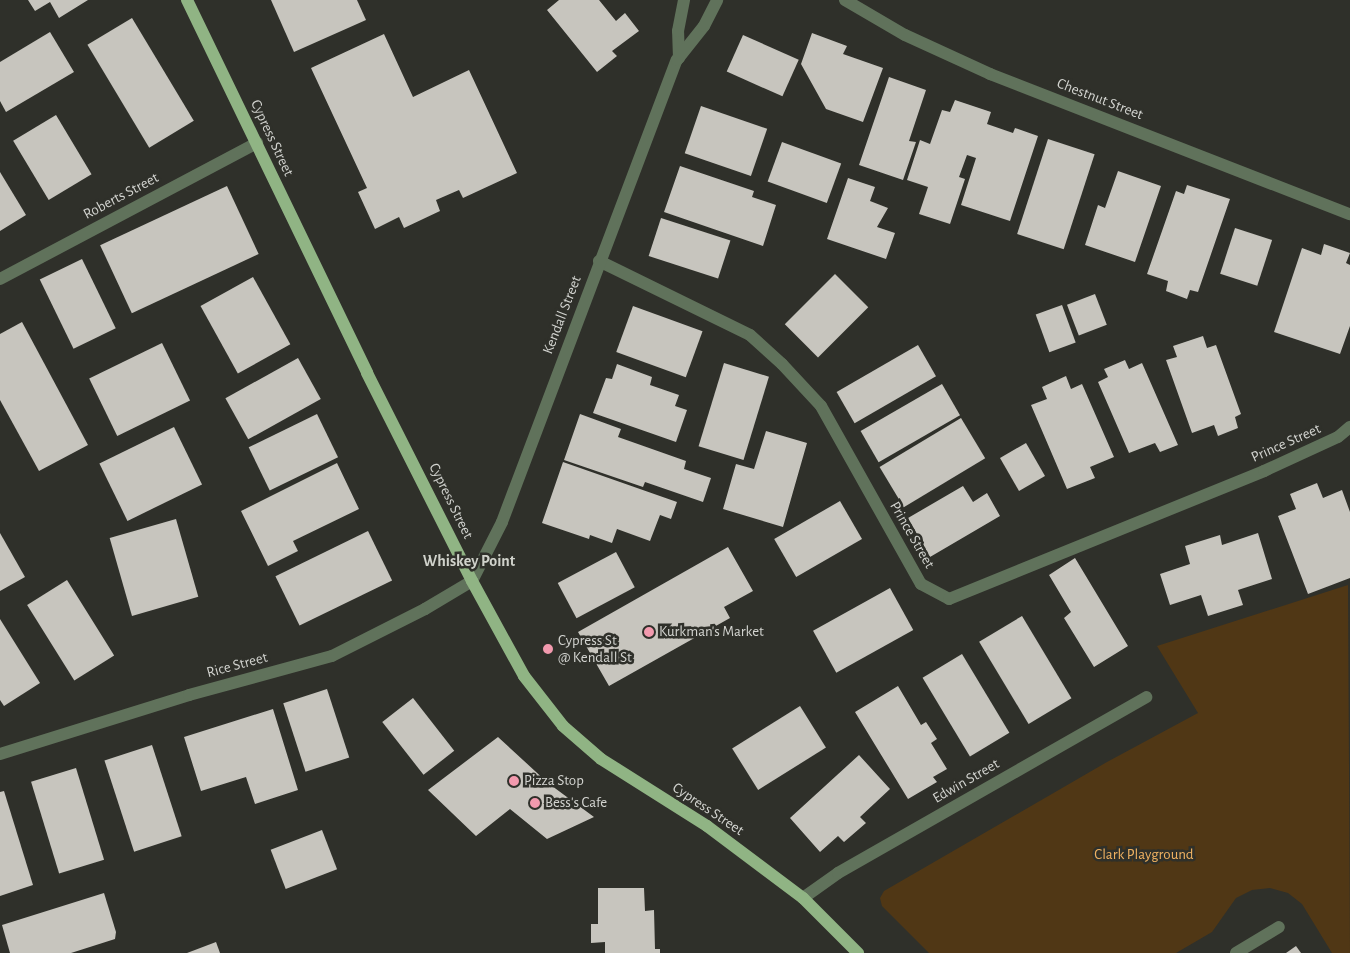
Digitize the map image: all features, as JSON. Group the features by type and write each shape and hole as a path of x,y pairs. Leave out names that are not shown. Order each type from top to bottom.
{"main road":[{"name":"Cypress Street","path":"186,0 257,143 357,354 472,581 524,676 562,726 601,759 708,826 803,898 858,953"}],"street":[{"name":"Kendall Street","path":"679,58 678,31 684,0"},
{"name":"Kendall Street","path":"472,581 502,522 599,261 679,58 704,26 717,0"},
{"name":"Chestnut Street","path":"846,0 905,35 990,74 1350,214"},
{"name":"Roberts Street","path":"0,279 257,143"},
{"name":"Prince Street","path":"599,261 750,335 782,364 821,406 921,584 949,599 1264,471 1338,436 1350,427"},
{"name":"Rice Street","path":"0,754 189,695 332,656 425,609 472,581"},
{"name":"Edwin Street","path":"803,898 838,873 1146,697"},
{"path":"1236,953 1278,927"}],"green space":[{"name":"Clark Playground","path":"1348,585 1350,953 1332,953 1302,904 1288,893 1270,888 1252,890 1236,898 1212,932 1176,953 929,953 882,906 880,898 884,891 1107,762 1198,713 1157,646"}],"building":[{"path":"28,0 88,0 59,18 50,2 35,11"},
{"path":"271,0 357,0 366,20 294,52"},
{"path":"559,0 599,0 616,21 625,13 639,31 612,51 617,56 597,72 547,10"},
{"path":"132,18 194,121 149,148 87,45"},
{"path":"50,32 74,72 6,112 0,101 0,62"},
{"path":"812,33 847,46 843,54 883,68 863,122 826,109 801,64"},
{"path":"384,34 413,97 469,70 517,173 463,198 459,190 436,200 440,211 404,228 399,217 375,229 358,192 367,188 311,68"},
{"path":"743,35 799,60 782,96 727,72"},
{"path":"889,77 926,90 909,141 916,142 903,180 859,165"},
{"path":"955,100 991,112 987,124 1013,133 1015,128 1038,136 1010,221 961,205 976,158 967,155 959,177 965,179 950,224 919,214 928,187 907,180 920,140 930,144 942,110 950,112"},
{"path":"701,106 767,129 751,176 685,153"},
{"path":"56,115 92,174 49,200 13,141"},
{"path":"1048,139 1095,154 1064,249 1017,234"},
{"path":"782,142 841,164 827,203 768,181"},
{"path":"680,166 754,191 752,197 776,205 763,246 664,212"},
{"path":"1118,171 1161,186 1135,262 1085,245 1098,205 1105,208"},
{"path":"0,172 26,215 0,231"},
{"path":"848,178 875,187 870,201 888,208 877,227 895,233 886,259 827,239"},
{"path":"1187,185 1230,199 1198,292 1190,290 1187,299 1166,291 1168,281 1147,274 1176,191 1184,194"},
{"path":"227,186 259,254 132,313 100,245"},
{"path":"661,218 730,241 718,279 649,256"},
{"path":"1235,228 1272,240 1257,286 1220,274"},
{"path":"1324,244 1350,253 1346,263 1350,265 1350,326 1340,354 1274,332 1302,248 1321,255"},
{"path":"82,259 116,328 74,349 40,280"},
{"path":"835,274 868,307 818,357 785,324"},
{"path":"253,277 290,344 238,373 201,306"},
{"path":"1095,294 1107,325 1079,336 1067,305"},
{"path":"1062,305 1076,343 1049,352 1036,315"},
{"path":"633,306 703,331 686,377 616,352"},
{"path":"22,322 88,445 39,471 0,400 0,334"},
{"path":"1203,336 1207,348 1216,345 1241,414 1235,417 1238,428 1218,436 1214,425 1192,433 1166,360 1177,357 1173,346"},
{"path":"162,343 190,401 117,436 89,379"},
{"path":"918,345 936,376 855,423 837,392"},
{"path":"298,358 321,399 248,439 225,398"},
{"path":"1125,360 1129,369 1142,363 1178,445 1160,452 1155,443 1129,453 1098,382 1108,377 1104,369"},
{"path":"724,363 769,377 744,460 699,446"},
{"path":"617,364 652,377 650,385 679,395 675,406 687,410 676,442 593,413 606,378 612,379"},
{"path":"1066,376 1071,389 1082,384 1114,457 1090,467 1095,478 1067,489 1031,405 1047,399 1042,387"},
{"path":"942,384 960,415 879,462 861,431"},
{"path":"317,414 338,457 270,490 249,447"},
{"path":"580,414 621,429 618,437 686,461 684,469 711,478 703,502 645,482 643,487 564,460"},
{"path":"961,418 985,458 904,507 880,467"},
{"path":"174,427 202,485 127,521 99,463"},
{"path":"766,431 807,443 783,527 723,509 736,464 754,469"},
{"path":"1026,443 1045,476 1019,491 1000,458"},
{"path":"563,462 677,502 671,519 660,515 650,541 617,529 612,543 590,535 589,539 542,523"},
{"path":"337,463 359,509 293,541 298,551 268,566 241,511"},
{"path":"1317,483 1323,498 1342,490 1350,512 1350,578 1308,594 1278,516 1296,509 1290,494"},
{"path":"963,486 973,502 987,493 1000,516 930,557 908,518"},
{"path":"840,501 862,539 796,577 774,539"},
{"path":"176,519 198,597 132,616 110,538"},
{"path":"368,531 392,580 300,626 275,576"},
{"path":"0,533 25,577 0,591"},
{"path":"1258,533 1272,579 1238,590 1243,605 1208,616 1201,595 1170,605 1160,574 1190,564 1185,546 1220,535 1222,545"},
{"path":"728,547 753,591 724,607 730,618 609,686 578,632"},
{"path":"616,552 635,587 577,618 558,583"},
{"path":"1075,558 1128,646 1094,667 1064,618 1071,612 1049,575"},
{"path":"67,580 114,655 74,680 27,605"},
{"path":"890,588 913,630 836,673 813,631"},
{"path":"1022,616 1071,698 1029,724 979,642"},
{"path":"0,619 40,683 4,706 0,700"},
{"path":"962,654 1009,733 970,757 923,678"},
{"path":"898,686 921,725 926,722 937,739 931,743 947,769 933,777 937,782 908,799 855,712"},
{"path":"327,689 349,757 306,772 283,703"},
{"path":"413,698 454,751 424,775 382,722"},
{"path":"800,706 826,748 758,790 732,748"},
{"path":"273,709 298,790 255,804 246,777 201,791 184,737"},
{"path":"498,737 548,783 594,817 547,839 510,809 476,836 428,790"},
{"path":"152,745 182,836 134,852 104,760"},
{"path":"859,755 890,789 860,817 866,823 844,842 838,836 820,852 790,818"},
{"path":"76,768 104,860 59,874 31,782"},
{"path":"4,791 33,885 0,896 0,792"},
{"path":"322,830 337,869 286,889 271,850"},
{"path":"598,888 644,888 645,911 654,910 655,949 660,949 660,953 605,953 605,942 591,943 591,924 598,924"},
{"path":"104,893 116,932 115,939 71,953 10,953 2,925"},
{"path":"216,942 220,953 187,953"},
{"path":"1296,946 1301,953 1286,953"}],"place":[{"name":"Kurkman's Market","path":"649,632"},
{"name":"Cypress St @ Kendall St","path":"548,649"},
{"name":"Pizza Stop","path":"514,781"},
{"name":"Bess's Cafe","path":"535,803"}],"district":[{"name":"Whiskey Point","path":"469,561"}]}
